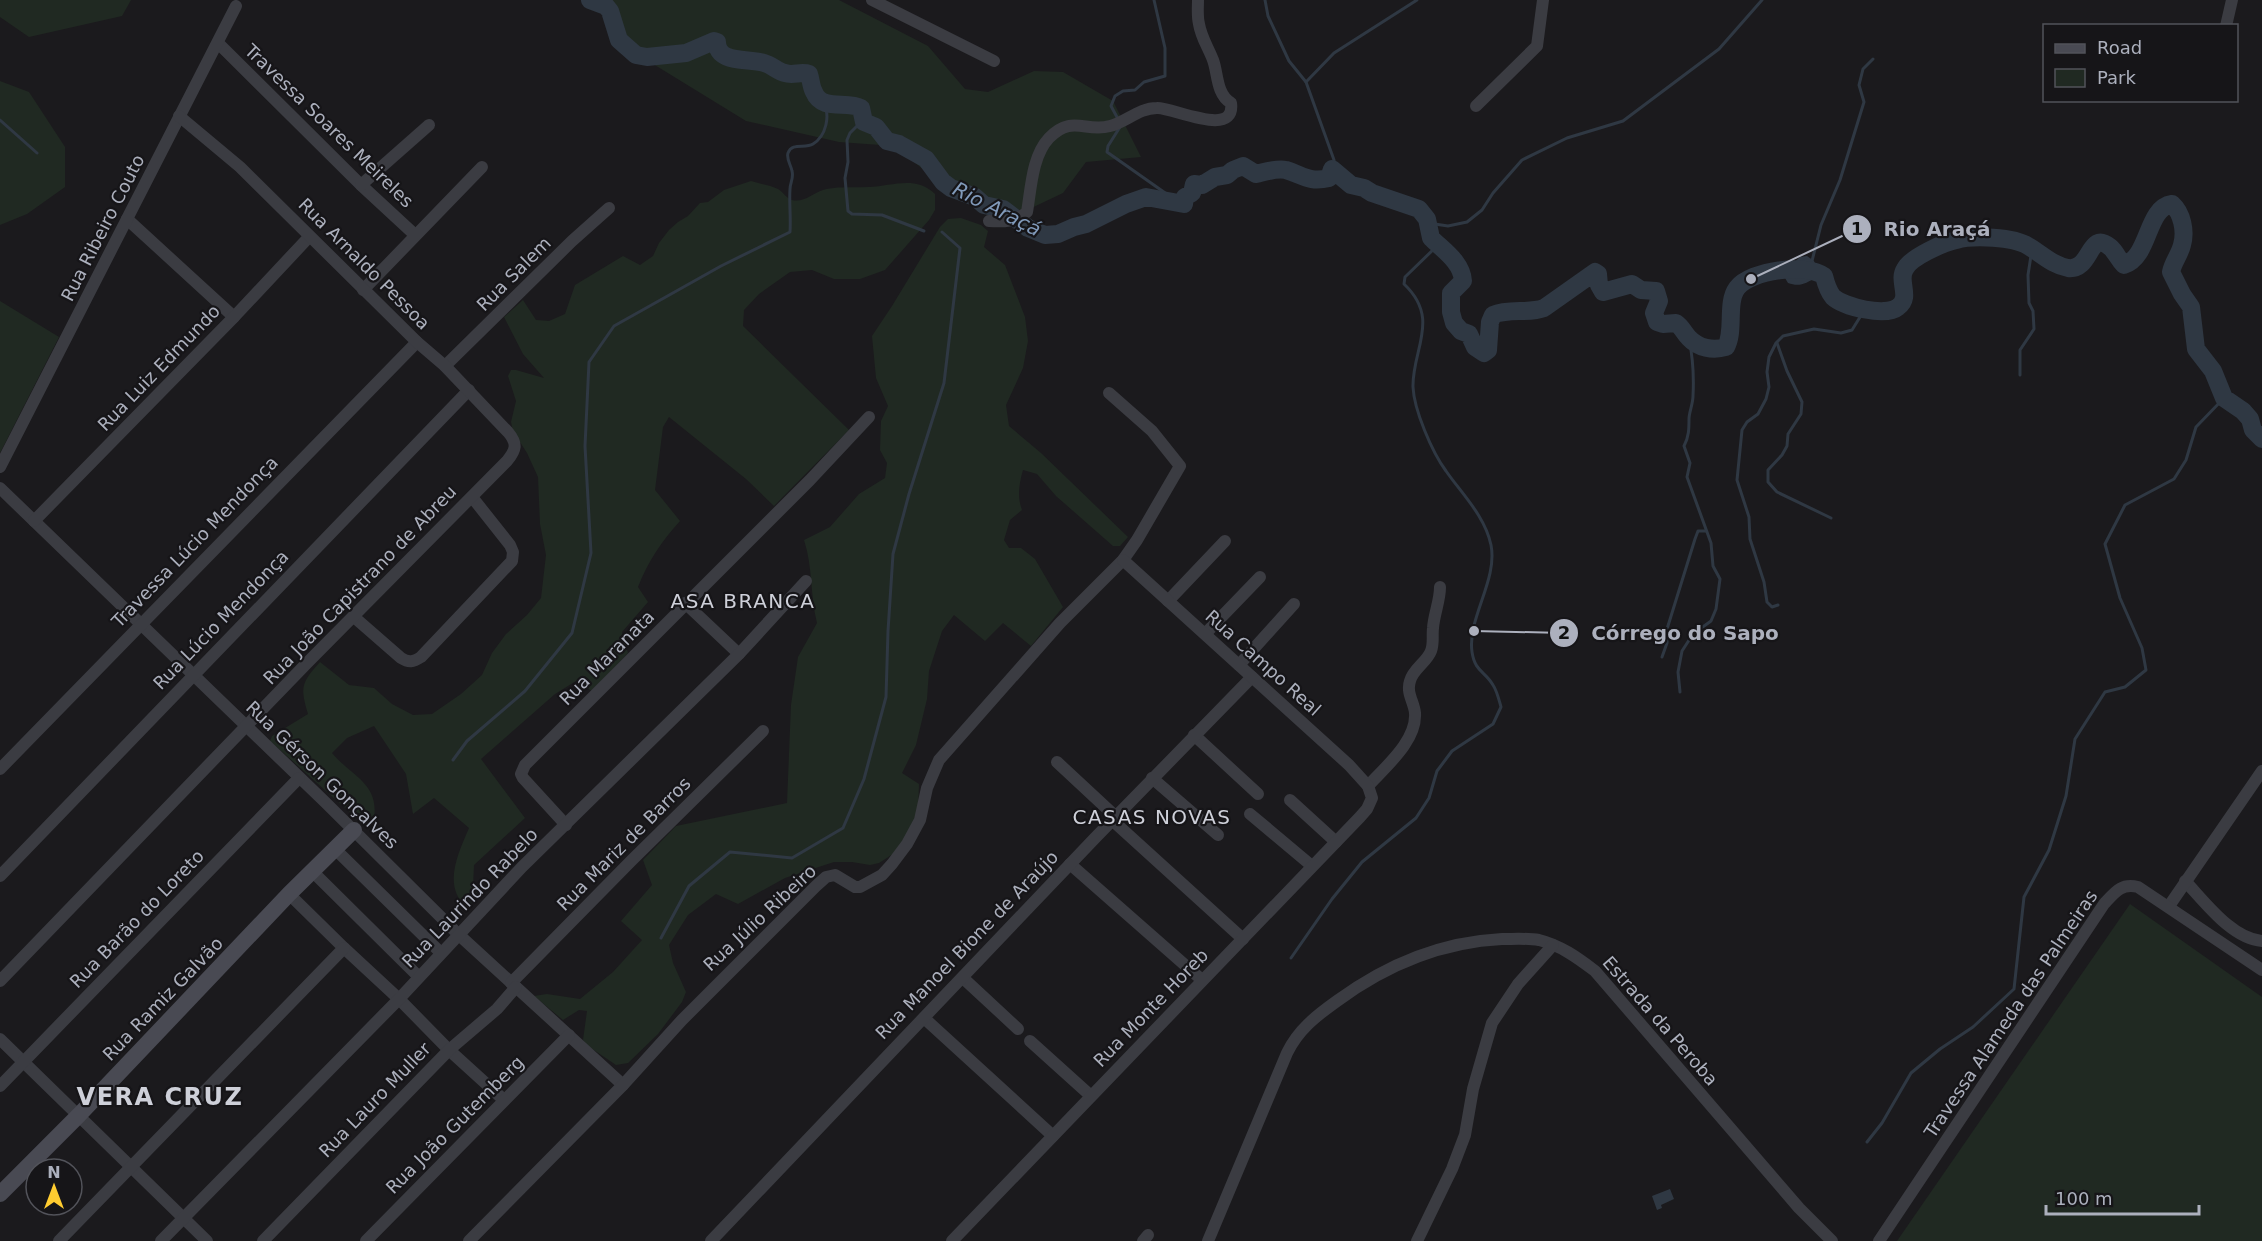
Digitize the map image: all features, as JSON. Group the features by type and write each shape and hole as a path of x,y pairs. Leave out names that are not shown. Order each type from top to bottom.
{"street":[{"path":"872,0 994,61"},
{"path":"989,221 1005,222 1027,212 1041,152 1048,139 1060,129 1081,124 1098,128 1114,125 1152,108 1177,111 1209,121 1227,116 1231,112 1231,103 1226,100 1216,79 1213,60 1198,23 1197,0"},
{"path":"1476,106 1537,46 1543,0"},
{"path":"2226,24 2232,0"},
{"name":"Rua Ribeiro Couto","path":"0,467 236,6"},
{"name":"Travessa Soares Meireles","path":"218,42 361,185 414,234"},
{"name":"Rua Arnaldo Pessoa","path":"179,116 240,167 363,290 445,366 516,444"},
{"path":"361,185 429,125"},
{"path":"363,290 414,234 482,166"},
{"name":"Rua Salem","path":"445,366 572,241 609,208"},
{"path":"127,219 234,317"},
{"name":"Rua Luiz Edmundo","path":"34,521 309,237"},
{"name":"Travessa Lúcio Mendonça","path":"0,769 140,623 417,342"},
{"name":"Rua Lúcio Mendonça","path":"0,876 469,390"},
{"path":"1109,393 1152,431 1180,466 1123,560"},
{"name":"Rua Maranata","path":"566,825 526,783 522,770 685,603 810,480 869,417"},
{"name":"Rua João Capistrano de Abreu","path":"0,981 507,461 516,444"},
{"name":"Rua Gérson Gonçalves","path":"0,488 354,830 458,934 622,1085"},
{"path":"354,617 406,662 414,662 421,657 512,561 513,552 510,545 472,497"},
{"path":"1168,601 1225,541"},
{"name":"Rua Campo Real","path":"1123,560 1349,765 1370,792"},
{"name":"Rua Júlio Ribeiro","path":"469,1241 622,1085 721,979 825,877 836,875 855,887 860,887 882,875 907,844 920,820 927,788 939,760 1060,623 1123,560"},
{"path":"1205,634 1260,577"},
{"name":"Rua Laurindo Rabelo","path":"161,1241 399,999 522,867 739,654 806,581"},
{"name":"Rua Monte Horeb","path":"952,1241 1367,809 1370,792 1412,731 1415,712 1409,696 1410,681 1418,667 1431,654 1440,587"},
{"path":"685,603 739,654"},
{"path":"1239,665 1294,604"},
{"name":"Rua Manoel Bione de Araújo","path":"711,1241 1113,818 1252,677"},
{"name":"Rua Mariz de Barros","path":"514,985 632,860 763,731"},
{"path":"1194,735 1258,794"},
{"path":"1057,762 1242,939"},
{"path":"2169,906 2262,771"},
{"name":"Rua Barão do Loreto","path":"0,1086 299,778"},
{"path":"1152,778 1218,835"},
{"path":"1290,800 1336,842"},
{"path":"1250,814 1312,866"},
{"name":"Rua Ramiz Galvão","path":"0,1194 79,1115 289,894 354,830"},
{"path":"335,849 441,953"},
{"path":"1070,864 1202,980"},
{"path":"312,871 418,976"},
{"path":"2185,881 2240,935 2262,941"},
{"name":"Travessa Alameda das Palmeiras","path":"1879,1241 2042,995 2116,890 2125,885 2138,887 2262,970"},
{"path":"289,894 449,1050 504,1100"},
{"name":"Estrada da Peroba","path":"1208,1241 1287,1053 1298,1033 1354,988 1418,956 1489,940 1537,940 1577,957 1595,971 1791,1199 1832,1241"},
{"path":"1417,1241 1452,1169 1465,1135 1473,1089 1492,1023 1518,984 1553,945"},
{"path":"59,1241 344,948"},
{"path":"963,978 1018,1029"},
{"name":"Rua Lauro Muller","path":"263,1241 449,1050 497,1009 514,985"},
{"path":"924,1018 1053,1136"},
{"name":"Rua João Gutemberg","path":"366,1241 569,1035"},
{"path":"0,1039 207,1241"},
{"path":"1030,1041 1091,1096"}],"green space":[{"path":"0,0 131,0 122,16 29,37 0,17"},
{"path":"593,0 839,0 928,46 965,89 988,92 1034,71 1063,72 1113,101 1141,157 1086,162 1063,193 1023,212 954,194 894,146 839,142 746,121 632,51"},
{"path":"0,81 29,92 65,147 65,187 27,214 0,225"},
{"path":"751,181 780,190 796,201 828,189 912,183 928,188 935,194 935,210 885,270 860,279 834,279 812,270 790,272 759,294 744,310 743,326 849,430 774,506 746,479 669,417 663,427 655,490 680,521 656,552 638,587 648,602 622,632 628,653 592,691 576,681 555,694 481,759 525,818 474,865 473,887 480,897 467,908 455,890 454,870 469,828 434,798 413,814 406,774 374,726 347,738 332,753 369,790 375,810 373,823 363,824 270,741 272,736 308,714 304,686 309,675 320,662 349,685 374,688 392,704 413,715 432,714 461,694 482,675 492,653 506,634 527,615 541,598 546,555 540,524 538,477 513,431 511,422 516,401 508,376 511,370 516,370 544,378 523,354 504,317 523,300 536,320 549,321 565,314 575,285 623,256 640,265 653,256 669,230 688,216 700,203 708,202 724,190"},
{"path":"961,218 981,225 988,231 984,247 1005,265 1025,317 1028,341 1023,368 1006,405 1009,426 1041,453 1128,537 1120,546 1113,546 1056,496 1037,474 1023,470 1019,490 1022,510 1010,520 1004,540 1009,548 1021,548 1035,559 1063,607 1031,646 1003,623 985,641 954,615 942,631 929,671 927,699 916,745 902,773 919,784 918,813 908,834 893,854 879,863 870,865 834,862 785,878 738,904 716,894 688,915 669,945 673,963 686,992 682,1002 658,1034 628,1063 616,1065 583,1040 587,1011 579,1010 563,1020 534,996 547,994 580,999 613,972 642,940 621,921 652,885 643,860 676,826 787,803 791,705 798,657 817,623 804,540 830,527 859,494 885,478 887,463 880,450 881,421 888,406 876,378 872,336 940,227 948,219"},
{"path":"0,301 59,337 0,453"},
{"path":"2130,904 2262,997 2262,1241 1897,1241"}],"water":[{"path":"1807,256 1814,261 1818,271 1816,277 1802,284 1788,283 1785,278 1787,269 1800,257"},
{"path":"1670,1189 1674,1199 1661,1205 1662,1208 1657,1210 1652,1196"}],"waterway":[{"name":"Rio Araçá","path":"590,0 606,6 610,11 619,40 636,55 647,57 686,53 714,41 717,42 722,54 728,57 764,63 788,74 809,74 813,90 823,102 861,108 864,122 876,127 887,141 899,144 926,159 943,182 951,188 975,197 984,205 1003,209 1028,228 1045,235 1058,234 1086,224 1126,204 1146,197 1184,204 1185,197 1192,193 1194,184 1202,185 1243,166 1256,174 1271,170 1286,170 1316,180 1329,178 1332,169 1351,185 1419,209 1427,219 1431,238 1451,257 1462,274 1463,281 1451,293 1451,312 1454,323 1461,331 1469,334 1475,347 1484,353 1488,350 1490,322 1493,315 1544,308 1595,272 1598,274 1599,285 1603,292 1632,284 1641,290 1656,291 1659,301 1654,313 1657,322 1676,323 1697,344 1711,349 1721,348 1726,347 1729,340 1732,301 1737,288 1744,282 1766,273 1792,269 1816,272 1824,276 1826,285 1838,301 1865,310 1892,310 1898,307 1904,299 1903,274 1908,264 1920,255 1943,244 1972,238 2013,241 2022,243 2052,262 2068,268 2082,263 2093,247 2098,243 2103,243 2112,249 2124,265 2139,253 2157,214 2164,207 2172,204 2181,217 2184,234 2171,272 2191,307 2196,349 2213,371 2224,398 2243,411 2250,419 2253,430 2262,439"},
{"path":"1118,119 1111,106 1115,96 1123,91 1135,90 1144,82 1165,76 1165,48 1154,0"},
{"path":"1265,0 1268,16 1289,61 1306,82 1334,160 1334,170"},
{"path":"1306,82 1334,53 1417,0"},
{"path":"1428,223 1448,226 1467,222 1482,210 1493,193 1522,160 1567,138 1623,121 1719,49 1762,0"},
{"path":"1812,261 1821,225 1840,180 1864,102 1859,85 1863,69 1873,59"},
{"path":"453,760 467,741 525,691 572,633 591,553 585,446 589,362 614,326 721,266 790,232 792,174 788,153 792,148 813,144 821,136 827,119 823,103"},
{"path":"0,120 37,153"},
{"path":"863,120 850,133 847,140 848,162 845,178 848,211 852,214 882,215 924,231"},
{"path":"1120,127 1108,146 1107,152 1178,202"},
{"path":"661,938 689,886 730,852 792,858 843,828 864,779 886,697 893,554 909,494 944,383 960,248 942,232"},
{"path":"1291,958 1332,899 1362,862 1416,818 1429,798 1437,771 1452,751 1493,724 1501,707 1494,687 1478,668 1472,652 1474,626 1487,586 1492,558 1488,534 1484,524 1435,453 1420,419 1414,396 1414,373 1423,322 1415,297 1404,284 1405,277 1438,245"},
{"path":"2020,375 2020,350 2034,329 2033,311 2029,303 2028,275 2032,249"},
{"path":"1778,605 1772,607 1767,602 1764,582 1750,539 1749,517 1737,480 1742,430 1747,422 1758,414 1766,399 1769,387 1767,372 1769,357 1776,343 1783,336 1814,329 1841,333 1852,330 1865,309"},
{"path":"1680,692 1678,672 1682,651 1693,634 1711,621 1716,609 1720,579 1713,566 1711,543 1687,477 1690,463 1684,446 1693,399 1689,339"},
{"path":"1777,343 1802,402 1801,414 1788,434 1787,446 1768,470 1768,482 1777,492 1831,518"},
{"path":"1867,1142 1882,1123 1911,1073 1940,1049 1973,1027 2014,989 2024,897 2049,850 2066,796 2075,739 2105,692 2125,687 2146,670 2142,648 2120,598 2105,544 2125,505 2174,479 2186,460 2196,427 2224,398"},
{"path":"1662,657 1667,643 1667,629 1695,539 1698,531 1706,531"}],"place":[{"name":"Rio Araçá","path":"1751,279"},
{"name":"Córrego do Sapo","path":"1474,631"}],"district":[{"name":"ASA BRANCA","path":"743,601"},
{"name":"CASAS NOVAS","path":"1152,817"},
{"name":"VERA CRUZ","path":"160,1097"}]}
